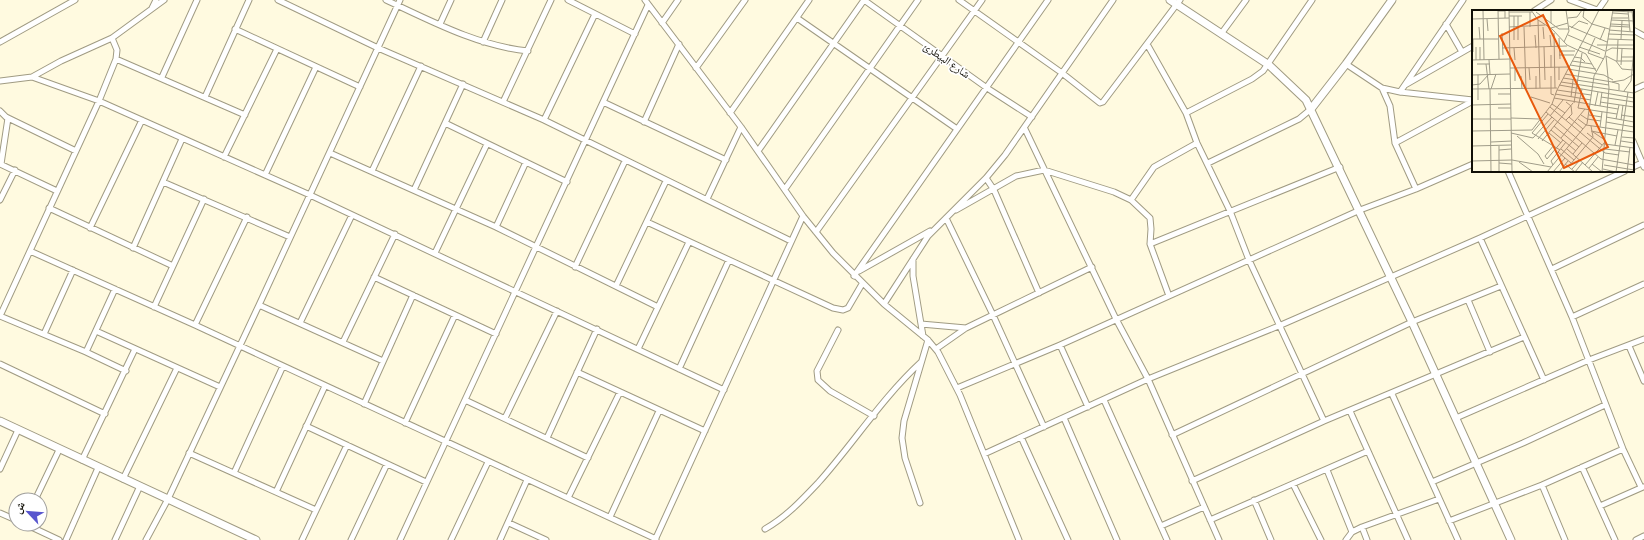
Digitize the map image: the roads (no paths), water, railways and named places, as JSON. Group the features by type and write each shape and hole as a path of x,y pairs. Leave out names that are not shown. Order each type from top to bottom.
{"main road":[{"path":"1170,0 1179,2 1221,34 1268,65 1300,93 1311,109 1391,276 1511,540"},
{"path":"1311,109 1346,64 1392,0"},
{"path":"0,421 59,450 256,540"}],"street":[{"path":"0,42 75,0"},
{"path":"150,11 156,0"},
{"path":"0,81 32,77 60,61 112,38 164,0"},
{"path":"162,77 197,0"},
{"path":"205,97 249,0"},
{"path":"278,0 378,48 544,120 585,142 707,199 791,241"},
{"path":"386,0 399,3 440,24 483,42 505,48 528,51"},
{"path":"440,24 451,0"},
{"path":"483,42 502,0"},
{"path":"503,102 551,0"},
{"path":"568,0 635,34"},
{"path":"645,0 730,112 803,216 816,232 862,284 928,340 936,349 957,388 1019,540"},
{"path":"662,23 678,0"},
{"path":"696,68 745,0"},
{"path":"730,112 809,0"},
{"path":"758,151 864,0"},
{"name":"شارع البيطرئ","path":"864,0 986,88 1032,117"},
{"path":"785,189 918,0"},
{"path":"959,0 1062,73 1095,100 1101,103 1179,2"},
{"path":"816,232 982,0"},
{"path":"854,276 1048,0"},
{"path":"884,304 913,258 935,228 986,178 1025,129 1113,0"},
{"path":"1221,34 1246,0"},
{"path":"1186,113 1252,79 1268,65 1312,0"},
{"path":"1400,92 1463,0"},
{"path":"1536,10 1551,0"},
{"path":"1570,0 1596,10"},
{"path":"1600,10 1605,0"},
{"path":"146,540 168,499 399,3"},
{"path":"1580,4 1582,10"},
{"path":"400,540 648,5"},
{"path":"544,120 595,14"},
{"path":"797,18 958,129"},
{"path":"1446,24 1462,52"},
{"path":"235,29 360,87"},
{"path":"1634,31 1644,36"},
{"path":"112,38 117,50 116,59 99,101 0,316 86,352 126,371"},
{"path":"644,122 679,44"},
{"path":"1147,44 1186,113 1197,143 1230,211 1249,260 1281,325 1324,421"},
{"path":"1404,85 1472,47"},
{"path":"224,158 277,49"},
{"path":"116,59 162,77 245,115"},
{"path":"1346,64 1382,88 1400,92 1472,100"},
{"path":"372,171 421,66"},
{"path":"265,175 316,67"},
{"path":"32,77 99,101 310,195 724,390"},
{"path":"414,190 463,84"},
{"path":"1634,90 1644,85"},
{"path":"1382,88 1390,106 1395,143 1416,189"},
{"path":"1395,143 1472,101"},
{"path":"603,102 726,160"},
{"path":"1208,163 1299,119 1311,109"},
{"path":"0,111 8,118 76,151"},
{"path":"8,118 0,164 57,191"},
{"path":"90,228 142,120"},
{"path":"445,123 567,182"},
{"path":"707,199 741,127"},
{"path":"1025,129 1116,319 1148,379 1219,540"},
{"path":"133,248 182,139"},
{"path":"1131,200 1154,167 1197,143"},
{"path":"1634,143 1644,164 1634,167"},
{"path":"435,253 487,144"},
{"path":"330,153 456,208 658,307"},
{"path":"575,267 625,161"},
{"path":"496,227 526,162"},
{"path":"957,388 1060,345 1360,210 1416,189 1472,164"},
{"path":"1150,244 1340,167"},
{"path":"0,200 15,170"},
{"path":"952,213 1020,175 1044,170 1114,192 1131,200 1150,218 1150,244 1169,296"},
{"path":"1508,172 1572,317 1623,449 1642,487 1600,506"},
{"path":"984,454 1148,379 1281,325 1480,238 1623,172"},
{"path":"986,178 994,190 1040,293"},
{"path":"616,286 666,181"},
{"path":"163,182 290,237"},
{"path":"154,307 204,199"},
{"path":"49,208 173,266"},
{"path":"300,323 352,215"},
{"path":"30,251 195,325 656,539 803,216"},
{"path":"195,325 247,218"},
{"path":"946,218 994,315 1044,427"},
{"path":"647,222 773,281 840,310 850,306 862,284"},
{"path":"1552,269 1644,225"},
{"path":"858,271 935,228"},
{"path":"343,342 395,234"},
{"path":"1480,238 1544,380"},
{"path":"638,349 689,242"},
{"path":"913,258 913,276 923,336"},
{"path":"679,369 729,260"},
{"path":"936,349 966,328 1092,267"},
{"path":"44,334 73,270"},
{"path":"374,277 496,334"},
{"path":"1572,317 1644,284"},
{"path":"1172,435 1304,375 1412,322 1501,286"},
{"path":"86,352 115,289"},
{"path":"364,404 413,295"},
{"path":"1468,300 1490,352"},
{"path":"259,305 383,361"},
{"path":"505,418 557,311"},
{"path":"404,423 455,315"},
{"path":"921,324 966,328"},
{"path":"547,438 597,329"},
{"path":"838,330 818,371 818,380 830,391 874,416"},
{"path":"96,331 220,387"},
{"path":"1192,481 1324,421 1524,338"},
{"path":"920,503 905,458 902,428 928,340"},
{"path":"1456,418 1589,360 1644,340"},
{"path":"1060,345 1088,407"},
{"path":"1629,346 1644,381"},
{"path":"82,460 126,371 135,349"},
{"path":"765,529 788,513 805,497 921,362"},
{"path":"0,364 105,414"},
{"path":"234,473 283,366"},
{"path":"123,479 177,368"},
{"path":"577,372 705,431"},
{"path":"276,492 325,386"},
{"path":"568,498 620,392"},
{"path":"1392,394 1458,540"},
{"path":"465,400 588,458"},
{"path":"1104,400 1167,540"},
{"path":"1432,482 1523,443 1605,405"},
{"path":"610,518 659,410"},
{"path":"1350,411 1408,540"},
{"path":"1064,418 1117,540"},
{"path":"306,426 426,482"},
{"path":"0,469 18,430"},
{"path":"1021,437 1068,540"},
{"path":"302,540 347,445"},
{"path":"1449,521 1494,504 1623,449"},
{"path":"39,492 59,450"},
{"path":"1210,520 1368,451"},
{"path":"189,453 316,510"},
{"path":"451,540 488,462"},
{"path":"351,540 387,464"},
{"path":"1582,467 1615,540"},
{"path":"66,540 98,468"},
{"path":"1326,470 1352,532"},
{"path":"500,540 509,523 527,480"},
{"path":"1293,484 1321,540"},
{"path":"1542,484 1566,540"},
{"path":"115,540 140,486"},
{"path":"1346,540 1352,532 1362,527 1439,499"},
{"path":"1254,500 1271,540"},
{"path":"1161,526 1204,507"},
{"path":"509,523 546,540"},
{"path":"1362,527 1367,540"},
{"path":"42,532 59,540"},
{"path":"1636,540 1644,536"}]}
